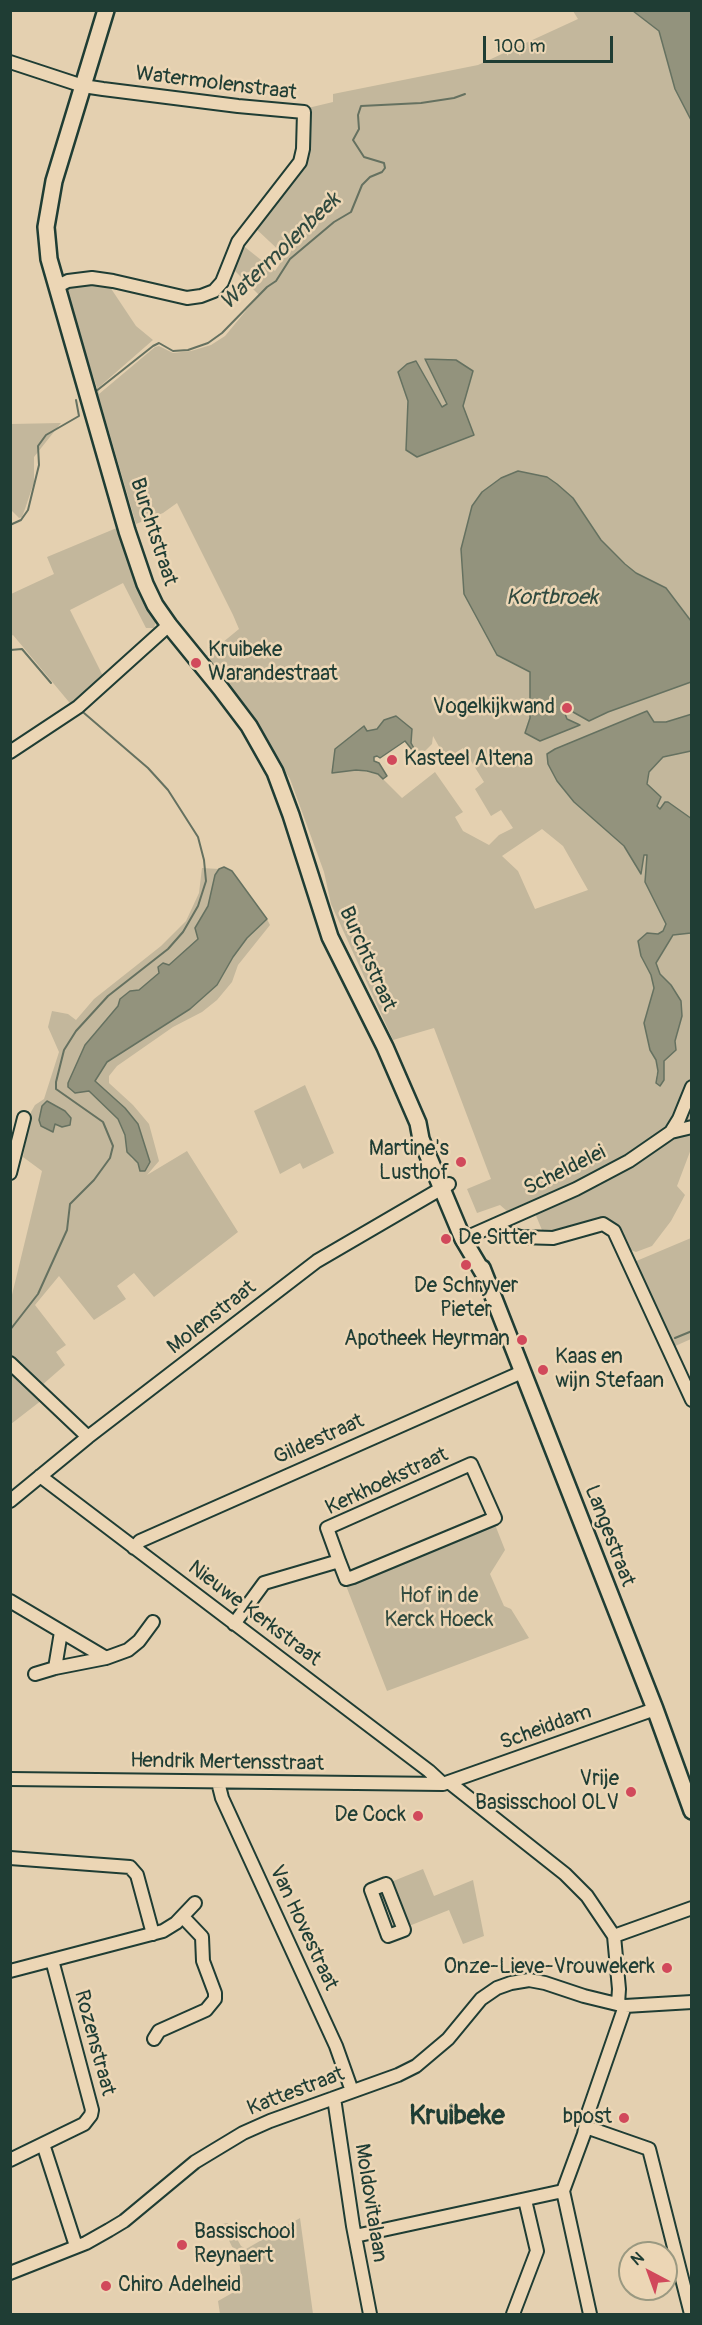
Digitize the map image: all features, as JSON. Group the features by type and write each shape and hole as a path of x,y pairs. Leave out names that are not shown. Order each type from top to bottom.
{"main road":[{"name":"Burchtstraat","path":"106,10 54,181 46,226 49,259 135,558 145,584 169,625 222,689 249,726 274,772 291,815 330,937 386,1047 418,1123 433,1147 445,1186"},
{"name":"Langestraat","path":"445,1186 466,1238 485,1276 692,1811"}],"street":[{"path":"10,62 83,86"},
{"name":"Watermolenstraat","path":"58,286 68,281 92,278 113,280 187,298 214,291 222,282 238,242 293,173 300,162 303,149 304,112 83,86"},
{"path":"10,752 78,707 169,625"},
{"name":"Scheldelei","path":"671,1132 692,1087"},
{"path":"10,1173 24,1118"},
{"name":"Scheldelei","path":"466,1238 606,1175 671,1132 692,1127"},
{"name":"Molenstraat","path":"10,1501 88,1437 317,1261 445,1186"},
{"path":"496,1225 507,1233 520,1237 552,1238 603,1224 614,1231 692,1400"},
{"path":"10,1363 88,1437"},
{"name":"Gildestraat","path":"134,1548 140,1541 522,1372"},
{"name":"Kerkhoekstraat","path":"471,1464 495,1518 346,1579 339,1562 327,1528 471,1464"},
{"name":"Nieuwe Kerkstraat","path":"40,1476 565,1874 587,1896 614,1936"},
{"path":"234,1624 264,1583 339,1562"},
{"path":"10,1602 106,1658"},
{"path":"35,1674 106,1658 128,1650 139,1641 153,1622"},
{"path":"55,1668 62,1632"},
{"name":"Scheiddam","path":"447,1784 654,1709"},
{"name":"Hendrik Mertensstraat","path":"10,1779 447,1784"},
{"name":"Van Hovestraat","path":"218,1782 222,1798 336,2046 352,2091"},
{"path":"10,1858 130,1867 137,1875 153,1934"},
{"path":"10,1971 163,1931 183,1917 195,1903"},
{"path":"590,2314 575,2255 574,2239 563,2191 586,2127 588,2113 622,2005 614,1936 692,1908"},
{"path":"154,2039 159,2031 206,2010 215,1999 215,1993 203,1961 202,1937 183,1917"},
{"name":"Rozenstraat","path":"10,2160 84,2124 88,2121 92,2110 52,1960"},
{"name":"Kattestraat","path":"10,2273 86,2243 124,2221 195,2162 220,2146 270,2121 398,2075 416,2066 448,2039 481,1999 497,1988 528,1980 622,2005 692,2002"},
{"name":"Moldovitalaan","path":"334,2098 355,2236 370,2314"},
{"path":"586,2127 649,2149 691,2314"},
{"path":"43,2144 76,2246"},
{"path":"355,2236 563,2191"},
{"path":"513,2314 537,2251 525,2200"}],"green space":[{"path":"573,11 633,11 659,31 675,89 691,120 691,621 666,588 636,573 601,540 573,498 547,477 518,471 530,672 530,718 525,733 579,725 567,719 562,706 571,702 589,721 691,682 691,714 666,722 653,722 647,711 557,781 574,802 624,847 641,873 644,854 647,855 645,882 666,924 663,931 658,934 647,933 641,956 651,975 654,988 644,1023 650,1050 656,1060 658,1071 656,1076 664,1080 663,1061 678,1033 671,985 660,974 656,963 674,935 691,933 691,1149 677,1186 685,1195 671,1221 652,1246 636,1252 625,1248 615,1229 544,1235 530,1201 507,1211 500,1205 477,1213 467,1189 491,1179 434,1028 393,1040 331,904 324,872 290,779 246,708 206,656 239,629 233,615 177,503 163,513 136,524 97,388 64,287 74,283 108,284 136,326 153,340 98,388 99,394 155,347 159,346 173,353 211,345 225,336 259,295 233,269 241,244 275,271 285,256 253,226 301,171 307,156 308,108 333,102 333,94 478,65 578,19","holes":["426,360 456,360 473,371 463,406 406,450 408,401 398,372 407,364 416,361 441,408 448,404","384,720 411,743 415,750 423,753 432,744 433,736 446,759 463,748 484,782 475,789 491,816 501,810 513,828 499,835 489,845 463,831 455,817 463,812 435,772 402,798 378,774 356,770 332,773 365,726 367,731 377,729","542,829 563,846 588,890 535,909 518,871 502,856"]},
{"path":"61,423 34,457 34,482 22,517 19,518 11,510 11,424"},
{"path":"119,527 135,579 157,617 154,628 146,628 123,583 70,610 104,678 74,708 13,635 11,636 11,594 54,574 47,557"},
{"path":"691,751 691,819 668,802 660,809 647,785 649,772 663,757"},
{"path":"202,868 219,869 215,875 208,906 195,928 198,938 190,948 139,990 130,991 120,999 118,1006 85,1045 68,1086 75,1093 89,1091 118,1119 125,1135 127,1152 132,1159 146,1166 150,1162 138,1124 125,1108 95,1081 107,1062 190,1009 217,985 247,938 267,919 270,925 238,965 232,982 217,1000 117,1066 109,1076 109,1083 133,1105 149,1124 159,1161 147,1175 187,1151 238,1232 154,1297 134,1273 117,1286 126,1299 94,1320 59,1276 35,1305 66,1345 56,1352 65,1365 41,1386 11,1354 11,1299 42,1171 23,1157 31,1112 35,1105 44,1099 59,1052 48,1027 52,1011 68,1014 76,1020 94,999 161,946 186,921 199,893","holes":["47,1101 65,1111 71,1118 70,1125 62,1127 55,1124 53,1131"]},
{"path":"305,1085 334,1153 303,1169 300,1163 280,1174 254,1111"},
{"path":"691,1238 691,1339 673,1347 634,1262"},
{"path":"10,1371 42,1400 11,1424 10,1424"},
{"name":"Hof in de Kerck Hoeck","path":"494,1522 505,1550 490,1574 504,1606 511,1609 529,1638 387,1691 345,1583"},
{"path":"423,1869 434,1896 473,1880 484,1936 463,1944 449,1910 404,1928 386,1884"},
{"path":"300,2218 313,2314 220,2314 218,2301 243,2287 239,2261 221,2224 228,2223 241,2246 246,2249"}],"water":[{"path":"633,11 691,11 691,120 675,89 659,31"},
{"path":"425,359 456,360 473,371 463,406 474,435 417,457 406,450 408,401 398,372 407,364 416,361 442,407 447,404"},
{"name":"Kortbroek","path":"518,471 547,477 557,484 573,498 601,540 625,564 636,573 666,588 691,621 691,682 589,721 573,712 570,703 562,706 567,719 580,725 540,741 525,733 530,718 530,672 497,655 464,594 461,549 472,506 482,492 501,478"},
{"path":"647,711 654,722 666,722 692,714 691,751 663,757 649,772 647,784 661,797 657,806 660,809 665,802 668,802 692,819 691,933 673,935 656,963 660,974 671,985 681,1001 682,1016 675,1041 676,1050 664,1061 664,1080 660,1086 656,1083 658,1071 656,1060 650,1050 644,1023 654,988 651,975 641,956 638,941 647,933 658,934 663,931 666,924 645,882 647,855 644,855 641,874 624,846 574,802 557,781 548,764 547,754"},
{"path":"396,716 412,729 411,743 415,750 413,751 405,741 380,758 374,757 374,761 379,763 387,776 383,779 378,774 356,770 332,773 335,749 364,726 367,731 377,729 384,720"},
{"path":"224,867 232,871 267,919 247,938 217,985 190,1009 107,1062 95,1081 125,1108 138,1124 150,1162 145,1171 140,1171 138,1163 127,1152 125,1135 118,1119 89,1091 75,1093 68,1087 68,1083 85,1045 118,1006 120,999 130,991 139,990 159,973 158,967 163,963 169,965 198,939 195,928 208,906 215,875 219,869"},
{"path":"47,1101 65,1111 71,1118 70,1125 62,1127 55,1124 53,1132 41,1126 39,1120 42,1106"}],"waterway":[{"name":"Watermolenbeek","path":"95,392 159,343 173,351 188,350 208,343 222,333 267,287 276,281 290,259 334,222 351,212 362,185 385,168 384,163 364,157 353,140 359,129 358,115 361,106 421,103 465,94"},
{"name":"Watermolenbeek","path":"10,525 21,520 28,510 39,465 38,446 46,435 79,416 76,400"},
{"name":"Watermolenbeek","path":"10,650 22,649 51,683"},
{"name":"Watermolenbeek","path":"10,1330 38,1294 67,1230 70,1204 94,1180 110,1158 113,1146 103,1122 56,1089 64,1050 76,1031 108,996 168,949 183,932 198,906 206,881 198,837 168,790 148,768 84,713"},
{"path":"675,1338 692,1331"}],"place":[{"name":"Kruibeke Warandestraat","path":"196,663"},
{"name":"Vogelkijkwand","path":"567,708"},
{"name":"Kasteel Altena","path":"392,760"},
{"name":"Martine's Lusthof","path":"461,1162"},
{"name":"De Sitter","path":"446,1239"},
{"name":"De Schryver Pieter","path":"466,1265"},
{"name":"Apotheek Heyrman","path":"522,1340"},
{"name":"Kaas en wijn Stefaan","path":"543,1370"},
{"name":"Vrije Basisschool OLV","path":"631,1792"},
{"name":"De Cock","path":"418,1816"},
{"name":"Onze-Lieve-Vrouwekerk","path":"667,1968"},
{"name":"bpost","path":"624,2118"},
{"name":"Bassischool Reynaert","path":"182,2245"},
{"name":"Chiro Adelheid","path":"106,2286"}],"district":[{"name":"Kruibeke","path":"457,2117"}]}
